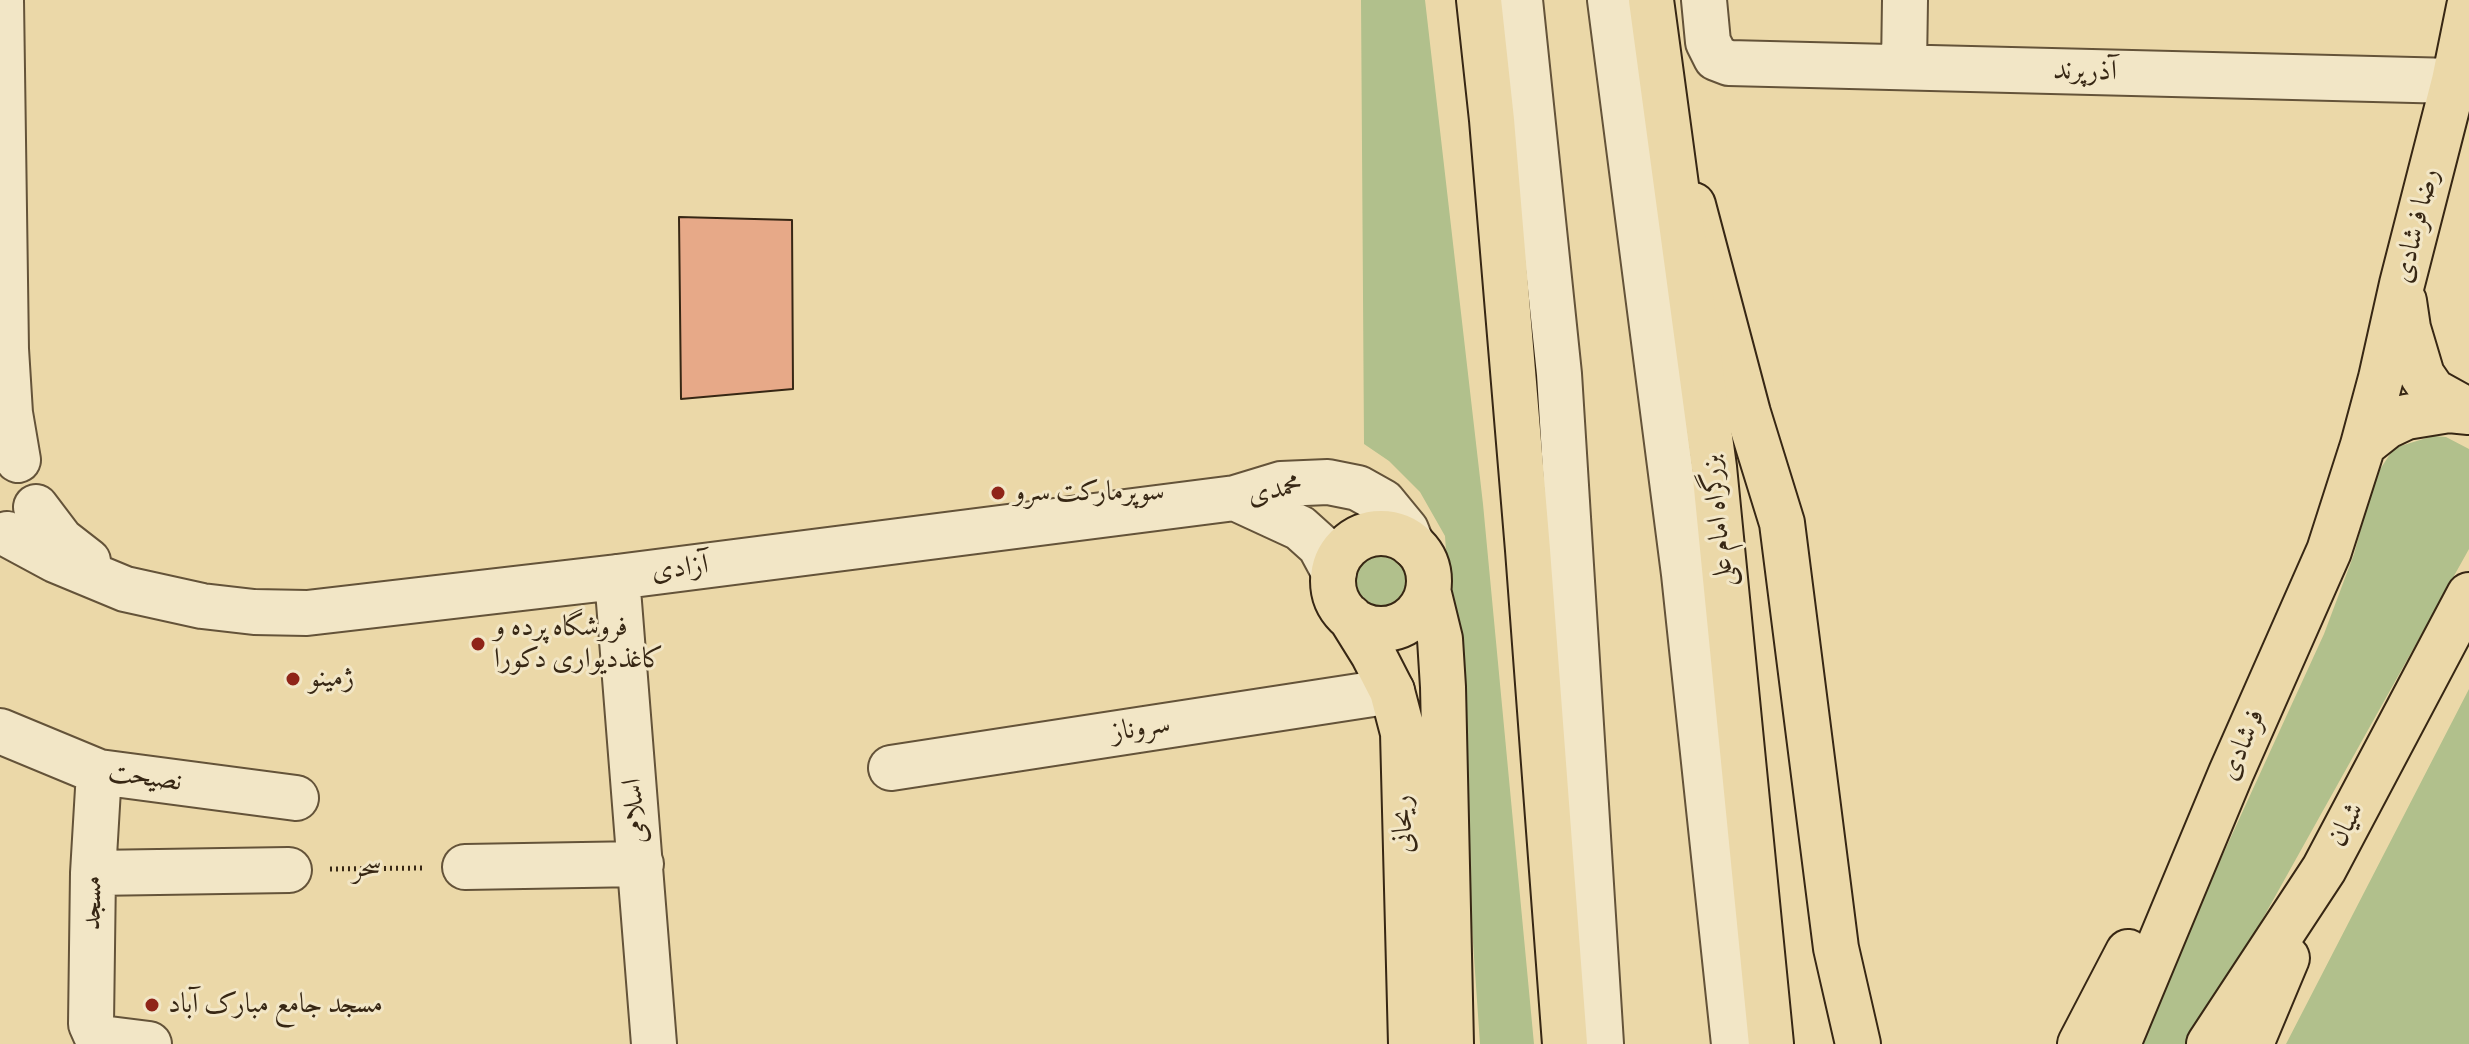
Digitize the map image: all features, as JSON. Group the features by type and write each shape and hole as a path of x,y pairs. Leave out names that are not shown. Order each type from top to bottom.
{"main road":[{"path":"1479,0 1526,534 1565,1044"},
{"name":"بزرگراه امام علی","path":"1651,0 1714,467 1771,1044"},
{"name":"رضا فرشادی","path":"2363,445 2454,81 2469,7"},
{"path":"1665,98 1748,413 1782,523 1836,948 1858,1044"},
{"path":"2402,284 2408,328 2422,375 2433,391 2469,411"},
{"path":"2363,445 2387,426 2406,417 2449,410 2469,411"},
{"name":"فرشادی","path":"2118,1044 2231,773 2329,551 2363,445"},
{"path":"1428,590 1422,605 1411,618 1397,626 1380,629 1364,626 1341,608 1336,596 1334,572 1338,558 1359,538 1386,533 1412,545 1426,565 1428,590 1440,639 1443,687 1451,1044"},
{"name":"شیان","path":"2209,1044 2324,869 2469,595"},
{"name":"ریحانی","path":"1350,617 1392,691 1403,733 1411,1044"},
{"path":"2080,1044 2166,874 2231,773"},
{"path":"2251,1044 2324,869"}],"street":[{"path":"1,0 3,365 10,413 9,458 27,468 38,493 14,525"},
{"path":"1520,0 1559,374 1601,1044"},
{"path":"1610,0 1680,543 1734,1044"},
{"name":"آذرپرند","path":"1704,0 1708,42 1716,58 1729,63 2454,81"},
{"path":"1904,67 1905,0"},
{"name":"محمدی","path":"1235,498 1281,484 1328,482 1358,488 1383,502 1406,530 1412,545"},
{"name":"آزادی","path":"14,525 55,560 125,589 202,606 254,612 307,613 1235,498"},
{"name":"محمدی","path":"1235,498 1300,528 1320,546 1334,572"},
{"name":"اسلامی","path":"617,577 654,1044"},
{"name":"سروناز","path":"891,768 1392,691"},
{"name":"نصیحت","path":"0,731 99,772 296,798"},
{"name":"مسجد","path":"99,772 93,873 91,1024 101,1038 149,1044"},
{"path":"465,867 641,864"},
{"path":"93,873 289,870"}],"path":[{"name":"سحر","path":"289,870 465,867"}],"green space":[{"path":"1361,0 1425,0 1483,504 1534,1044 1480,1044 1445,536 1420,492 1389,461 1364,444"},
{"path":"2433,436 2446,437 2469,449 2469,549 2248,945 2189,1044 2136,1044 2324,634 2354,554 2375,477 2394,448"},
{"path":"1382,555 1401,563 1409,582 1401,601 1382,609 1363,601 1355,582 1363,563"},
{"path":"2469,689 2469,1044 2286,1044"}],"building":[{"path":"679,217 792,220 793,389 681,399"}],"place":[{"name":"سوپرمارکت سرو","path":"998,493"},
{"name":"فروشگاه پرده و کاغذدیواری دکورا","path":"478,644"},
{"name":"ژمینو","path":"293,679"},
{"name":"مسجد جامع مبارک آباد","path":"152,1005"}]}
